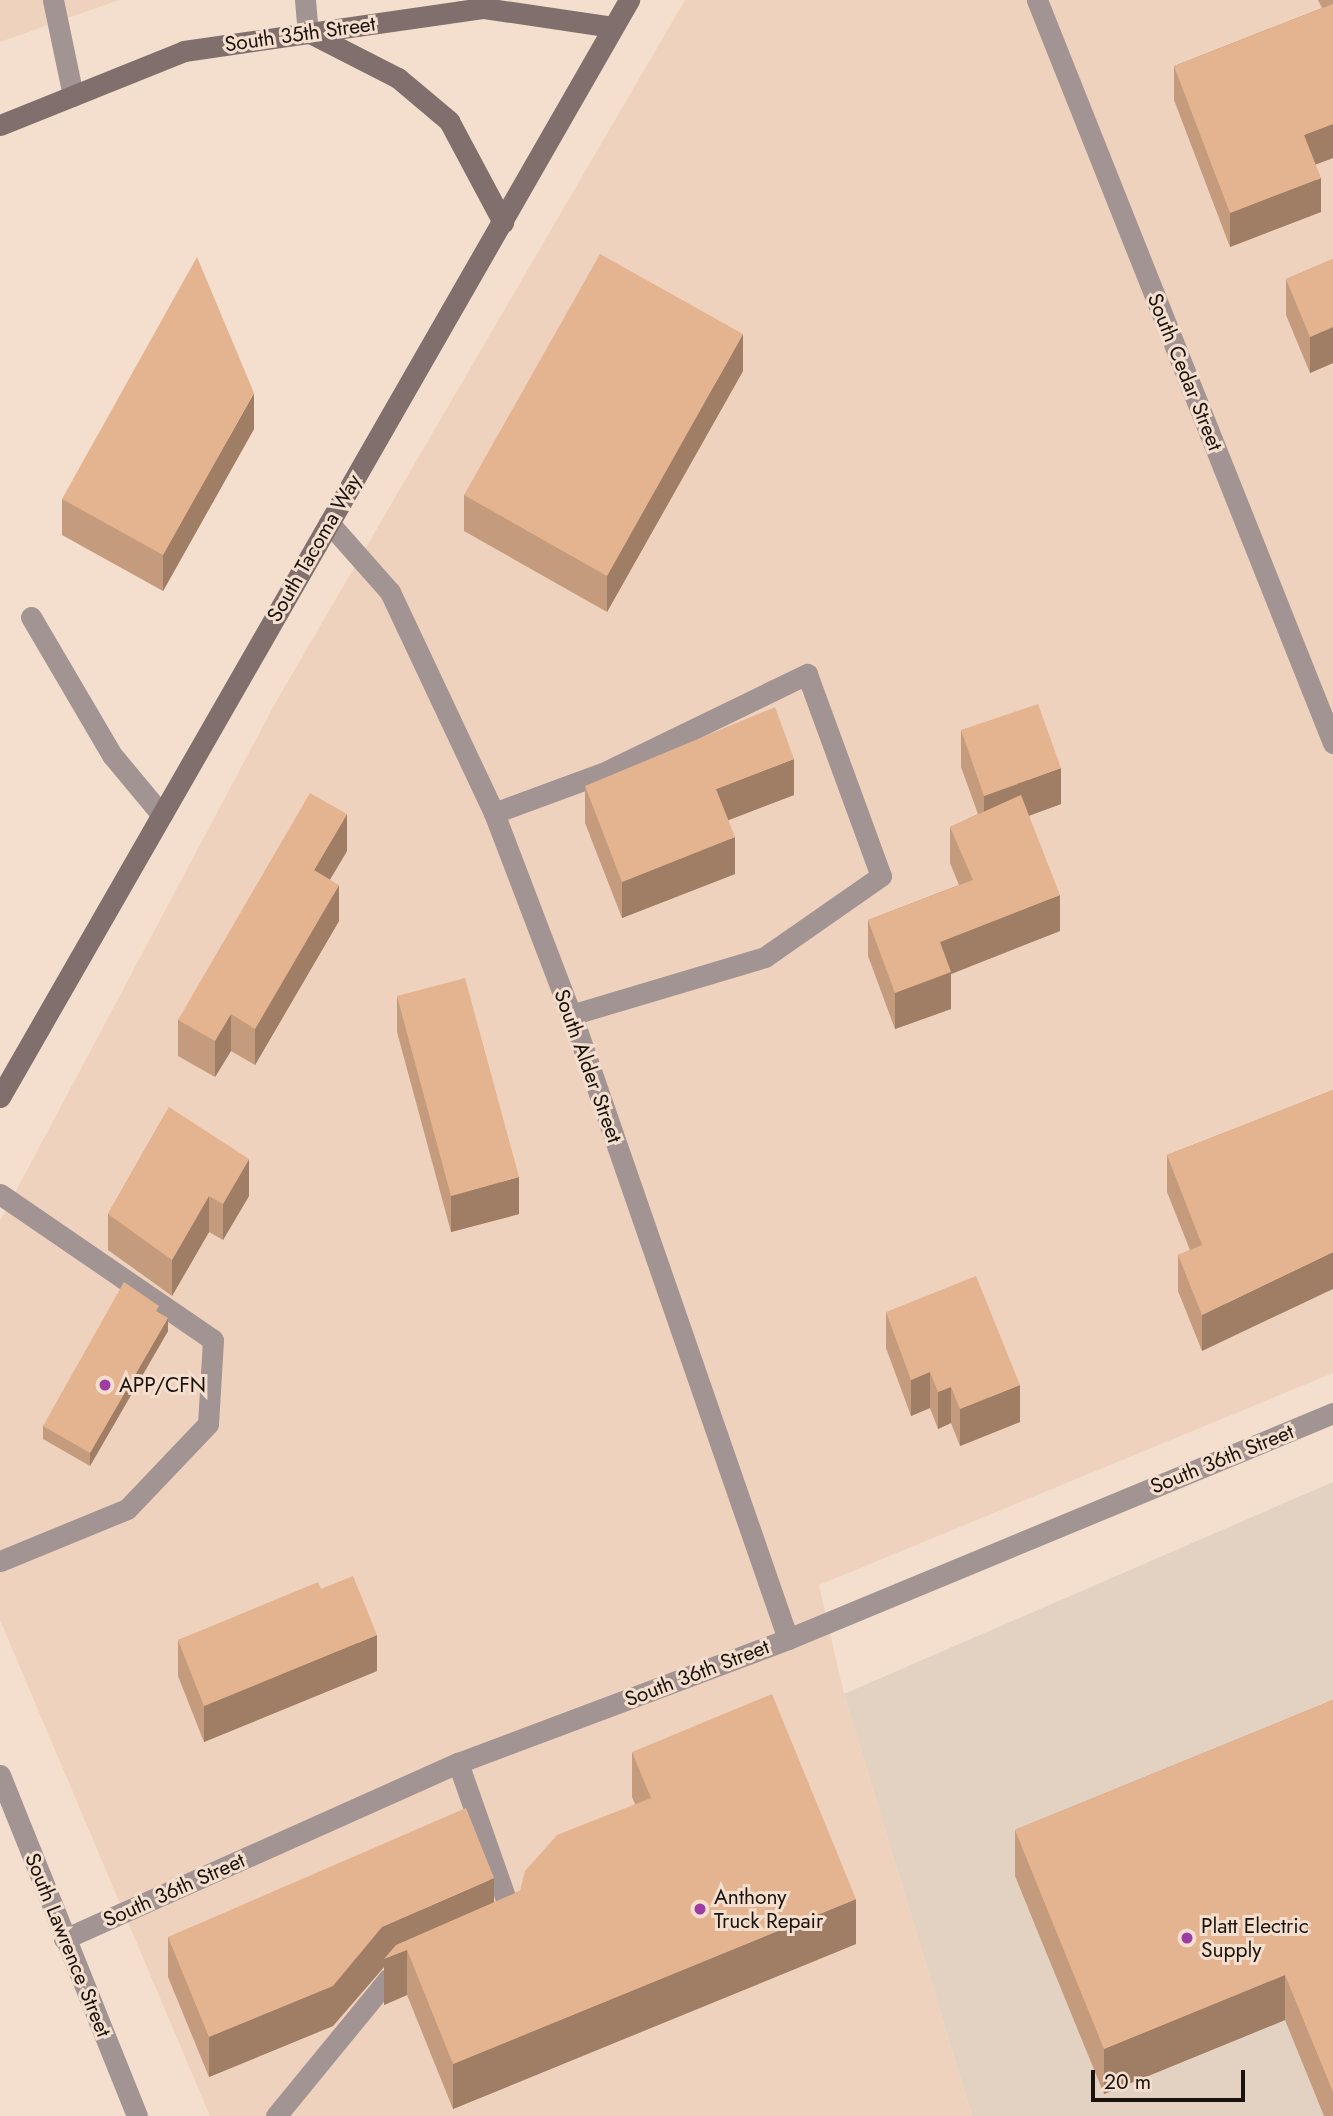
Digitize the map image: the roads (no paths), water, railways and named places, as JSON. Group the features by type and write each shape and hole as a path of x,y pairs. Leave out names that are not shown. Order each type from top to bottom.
{"main road":[{"name":"South Tacoma Way","path":"0,1097 629,0"},
{"name":"South 35th Street","path":"0,125 184,51 484,8 613,27"},
{"path":"308,32 398,78 449,121 503,222"}],"street":[{"path":"53,0 73,96"},
{"path":"305,0 308,32"},
{"name":"South Cedar Street","path":"1037,0 1333,743"},
{"name":"South Alder Street","path":"329,523 390,592 494,813 571,1016 788,1639"},
{"path":"31,617 112,755 162,815"},
{"path":"494,813 666,744 807,674 881,876 831,907 765,957 571,1016"},
{"path":"0,1194 213,1340 208,1424 127,1510 0,1561"},
{"name":"South 36th Street","path":"64,1938 458,1763 788,1639 1333,1413"},
{"path":"458,1763 514,1924 489,1935"},
{"name":"South Lawrence Street","path":"0,1774 137,2116"},
{"path":"276,2116 388,1979 464,1946"}],"place":[{"name":"APP/CFN","path":"105,1385"},
{"name":"Anthony Truck Repair","path":"700,1909"},
{"name":"Platt Electric Supply","path":"1187,1938"}]}
